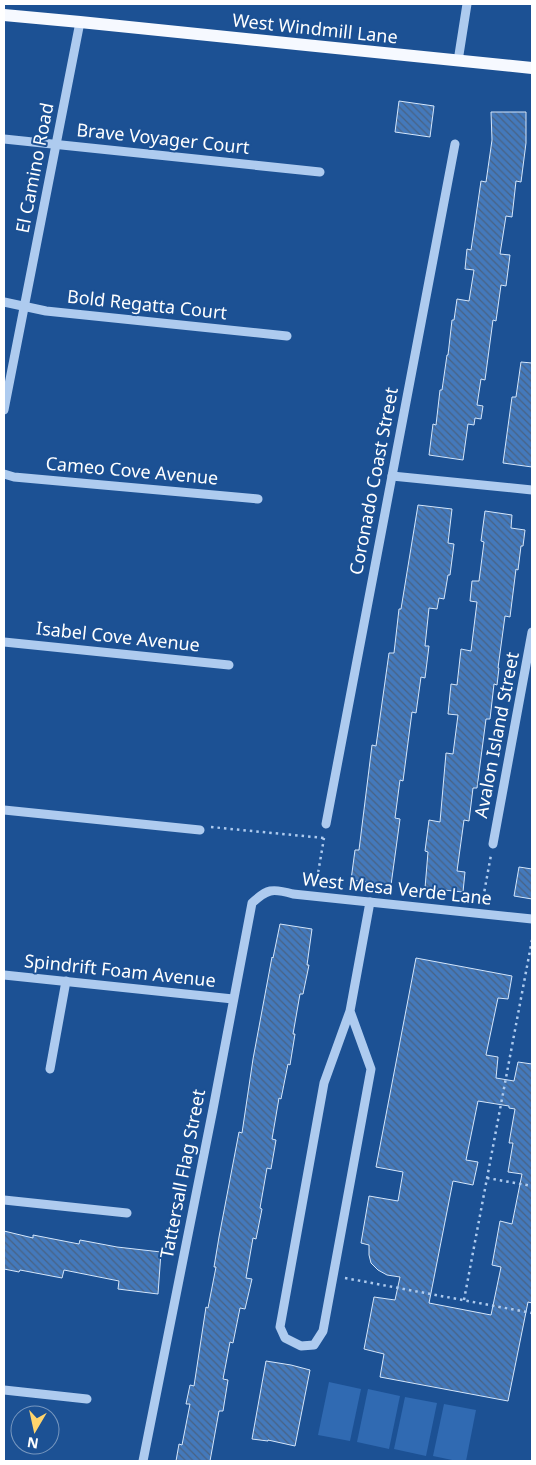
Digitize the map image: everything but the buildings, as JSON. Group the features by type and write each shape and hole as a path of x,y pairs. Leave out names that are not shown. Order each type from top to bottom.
{"main road":[{"name":"West Windmill Lane","path":"4,15 532,68"}],"street":[{"path":"458,61 467,4"},
{"name":"El Camino Road","path":"4,410 80,22"},
{"name":"Brave Voyager Court","path":"4,139 320,172"},
{"name":"Coronado Coast Street","path":"326,824 455,144"},
{"name":"Bold Regatta Court","path":"4,302 46,311 287,336"},
{"name":"Cameo Cove Avenue","path":"4,474 14,477 258,499"},
{"path":"392,476 532,490"},
{"name":"Avalon Island Street","path":"493,844 532,632"},
{"name":"Isabel Cove Avenue","path":"4,642 229,665"},
{"path":"4,810 200,830"},
{"name":"West Mesa Verde Lane","path":"260,896 268,890 282,891 293,894 532,919"},
{"name":"Tattersall Flag Street","path":"143,1461 252,903 260,896"},
{"path":"350,1011 371,1069 323,1332 314,1345 301,1346 285,1338 280,1327 324,1083 350,1011 370,902"},
{"name":"Spindrift Foam Avenue","path":"4,975 234,998"},
{"path":"50,1069 66,981"},
{"path":"4,1200 127,1213"},
{"path":"4,1390 87,1399"}],"path":[{"path":"314,896 326,824"},
{"path":"200,830 212,826 324,838"},
{"path":"480,913 493,844"},
{"path":"464,1300 532,940"},
{"path":"486,1178 532,1186"},
{"path":"333,1276 532,1313"}],"shaded area":[{"path":"329,1382 361,1389 350,1441 318,1435"},
{"path":"368,1389 400,1396 389,1449 357,1442"},
{"path":"405,1397 437,1403 426,1456 394,1449"},
{"path":"444,1404 476,1410 466,1461 433,1456"}]}
